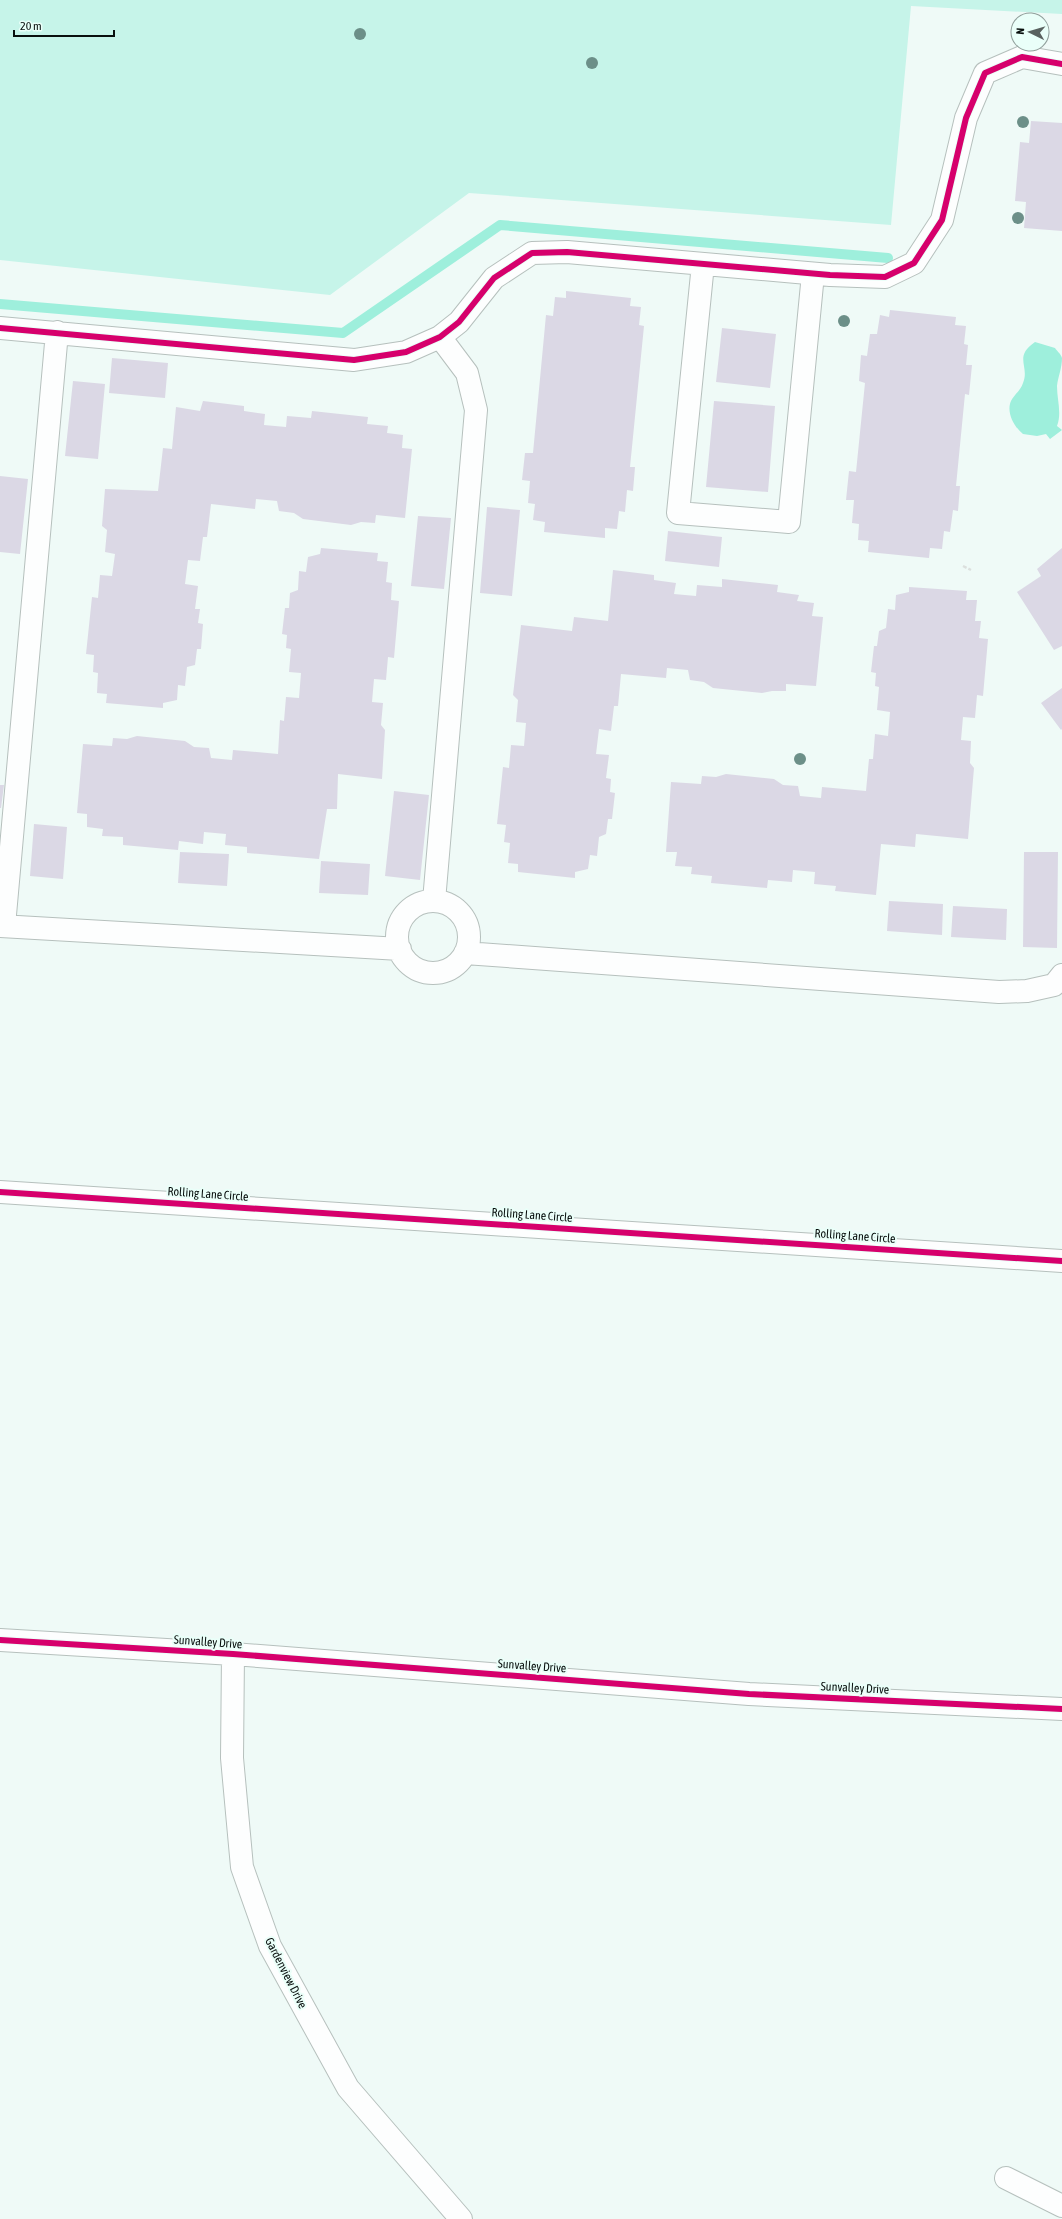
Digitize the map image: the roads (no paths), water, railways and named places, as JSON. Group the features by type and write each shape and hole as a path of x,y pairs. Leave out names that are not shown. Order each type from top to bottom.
{"street":[{"path":"0,328 354,360 406,352 440,337 459,322 494,278 532,253 567,252 813,274 885,277 914,263 942,220 966,118 985,73 1022,57 1062,64"},
{"path":"703,264 678,513 789,522 813,274"},
{"path":"57,332 2,926 400,949"},
{"path":"434,901 476,410 467,373 440,337"},
{"path":"434,901 443,902 454,907 462,916 468,927 469,938 465,953 452,968 440,972 429,973 418,969 408,962 400,949 398,930 402,918 409,909 420,903 434,901"},
{"path":"465,953 999,992 1027,991 1054,985 1062,975"},
{"name":"Rolling Lane Circle","path":"0,1192 1062,1261"},
{"name":"Sunvalley Drive","path":"0,1640 233,1654 750,1694 1062,1709"},
{"name":"Gardenview Drive","path":"233,1654 232,1758 242,1867 270,1946 348,2088 461,2219"},
{"path":"1006,2178 1062,2206"}],"waterway":[{"path":"0,304 343,333 500,225 888,258"}]}
